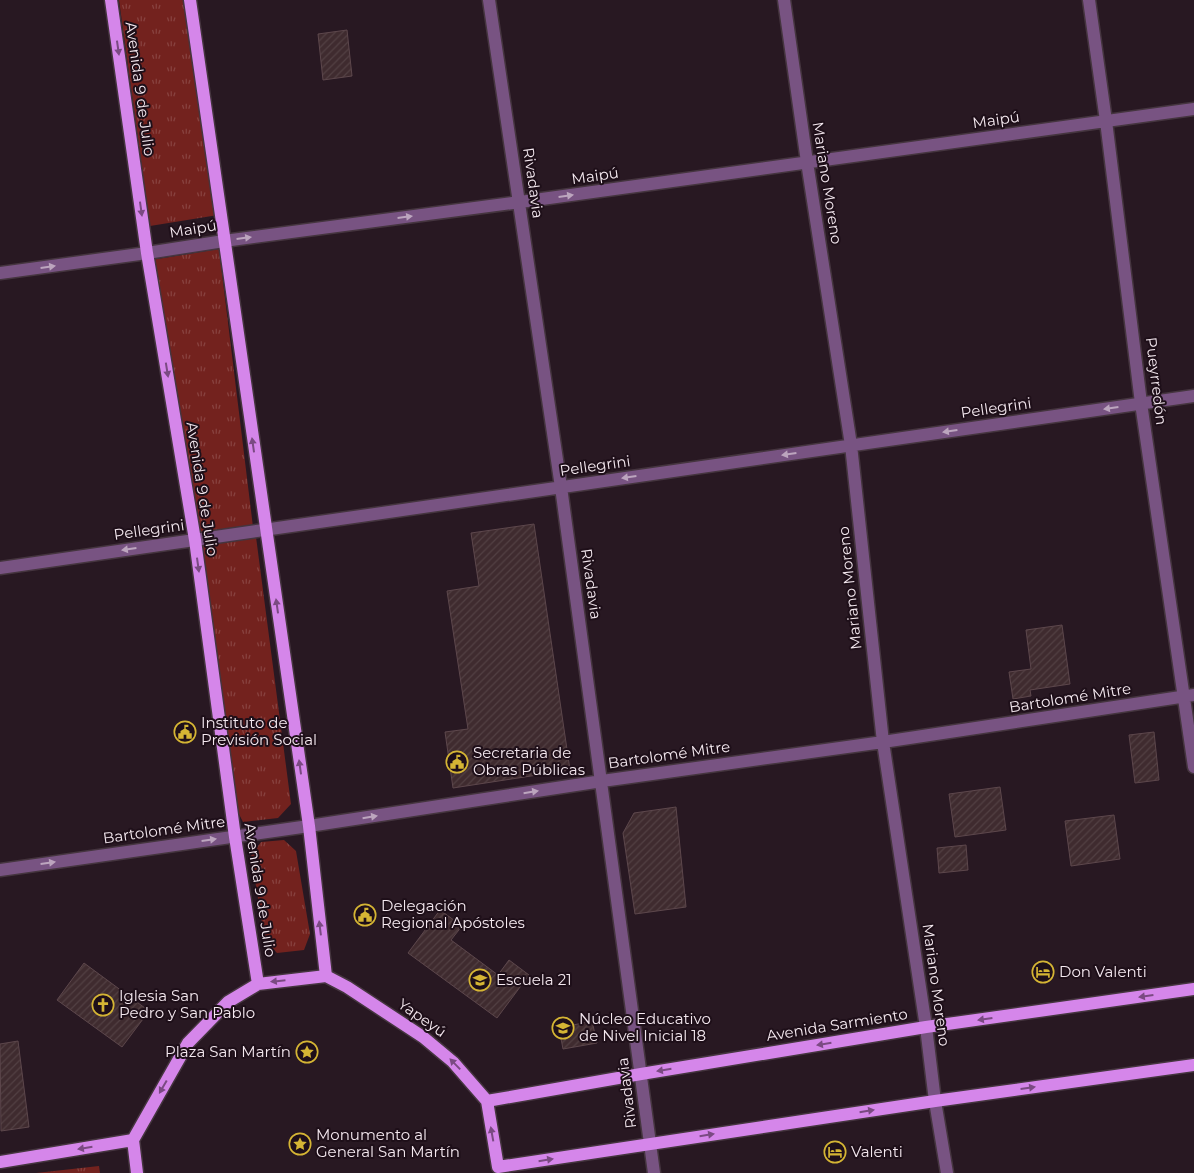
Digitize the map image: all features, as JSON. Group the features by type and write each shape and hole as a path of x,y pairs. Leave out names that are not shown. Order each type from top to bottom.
{"main road":[{"name":"Avenida 9 de Julio","path":"111,0 147,253 195,540 235,837 258,984"},
{"path":"137,1173 133,1140 188,1043 228,1002 258,984 326,976 309,826 190,0"},
{"name":"Yapeyú","path":"326,976 347,987 423,1037 453,1062 487,1101"},
{"name":"Avenida Sarmiento","path":"487,1101 926,1027 1194,989"},
{"path":"487,1101 497,1170 649,1143 1194,1065"},
{"path":"0,1162 133,1140"}],"street":[{"name":"Rivadavia","path":"489,0 561,487 654,1173"},
{"name":"Mariano Moreno","path":"784,0 851,445 883,742 947,1173"},
{"name":"Pueyrredón","path":"1089,0 1142,403 1189,696 1194,767"},
{"name":"Maipú","path":"0,273 1194,109"},
{"name":"Pellegrini","path":"0,568 1194,396"},
{"name":"Bartolomé Mitre","path":"0,870 1189,696"}],"green space":[{"path":"119,0 193,0 218,215 150,226"},
{"path":"219,249 253,527 193,534 151,260"},
{"path":"256,537 291,804 278,818 243,822 236,808 195,546"},
{"path":"284,840 296,851 310,934 304,950 277,953 265,940 251,856 261,842"},
{"path":"99,1166 100,1173 36,1173"}],"building":[{"path":"347,30 352,76 323,80 318,34"},
{"path":"534,524 570,770 453,788 445,732 468,729 447,591 479,586 471,533"},
{"path":"1062,625 1070,684 1030,690 1031,696 1013,699 1009,672 1031,669 1026,630"},
{"path":"1154,732 1159,780 1135,783 1129,735"},
{"path":"1000,787 1006,830 955,837 949,794"},
{"path":"676,807 686,907 635,914 623,833 634,813"},
{"path":"1114,815 1120,859 1071,866 1065,821"},
{"path":"966,845 968,870 939,873 937,848"},
{"path":"440,910 462,926 451,940 498,975 509,960 529,975 497,1018 408,953"},
{"name":"Iglesia San Pedro y San Pablo","path":"84,963 149,1011 122,1047 57,1000"},
{"path":"592,1021 597,1043 563,1049 559,1028"},
{"path":"18,1041 29,1127 1,1131 0,1044"}],"place":[{"name":"Instituto de Previsión Social","path":"185,732"},
{"name":"Secretaria de Obras Públicas","path":"457,762"},
{"name":"Delegación Regional Apóstoles","path":"365,915"},
{"name":"Don Valenti","path":"1043,972"},
{"name":"Escuela 21","path":"480,980"},
{"name":"Iglesia San Pedro y San Pablo","path":"103,1005"},
{"name":"Núcleo Educativo de Nivel Inicial 18","path":"563,1028"},
{"name":"Plaza San Martín","path":"307,1052"},
{"name":"Monumento al General San Martín","path":"300,1144"},
{"name":"Valenti","path":"835,1152"}]}
